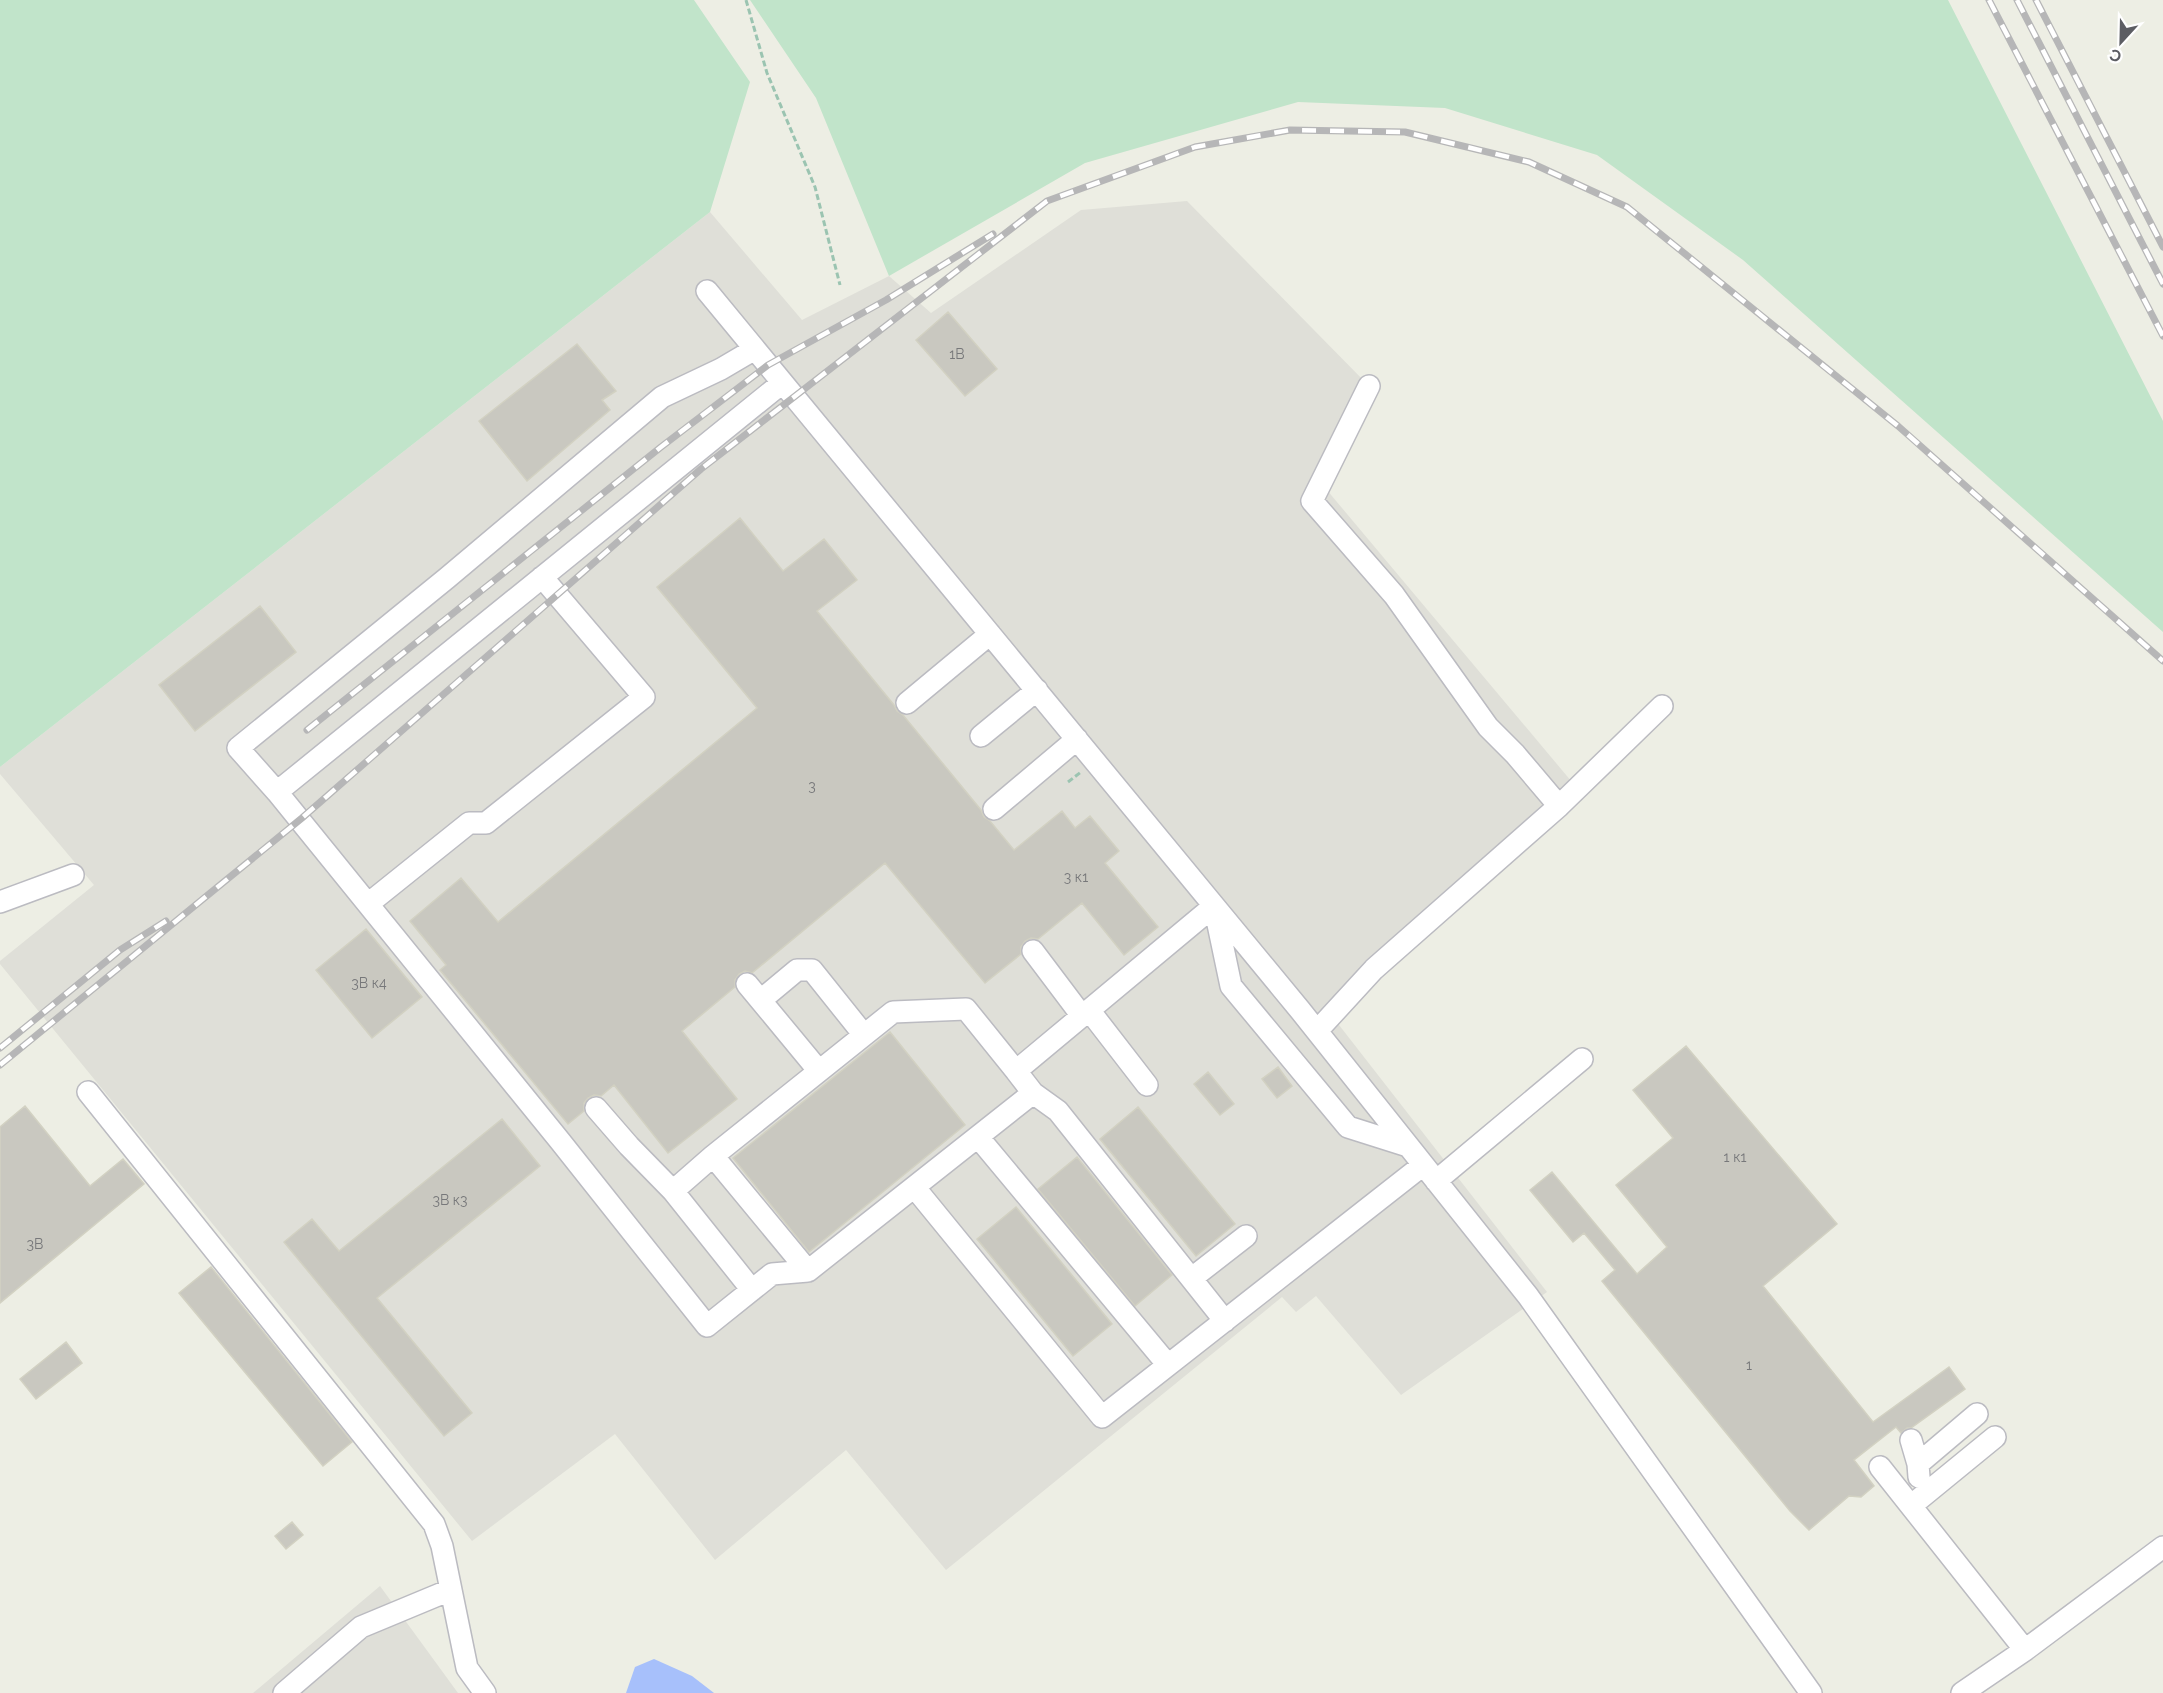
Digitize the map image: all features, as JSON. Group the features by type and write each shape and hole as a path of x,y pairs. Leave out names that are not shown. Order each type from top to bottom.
{"street":[{"path":"707,291 1317,1031 1528,1296 1811,1693"},
{"path":"755,349 721,369 662,397 447,578 238,748 368,904 707,1326 772,1274 808,1272 1033,1093"},
{"path":"277,792 782,382"},
{"path":"1369,386 1312,501 1394,595 1488,727 1515,754 1559,806"},
{"path":"368,904 469,823 486,823 644,697 542,577"},
{"path":"907,703 990,634"},
{"path":"981,736 1037,690"},
{"path":"1317,1031 1374,969 1559,806 1662,706"},
{"path":"994,809 1077,740"},
{"path":"0,902 73,875"},
{"path":"1016,1071 1214,906"},
{"path":"1214,906 1231,986 1348,1127 1408,1146"},
{"path":"1033,951 1147,1085"},
{"path":"819,1071 754,992 797,970 812,970 864,1035"},
{"path":"673,1191 713,1156 893,1012 966,1009 1033,1093 1058,1111 1225,1321"},
{"path":"915,1188 1102,1417 1225,1321 1582,1059"},
{"path":"88,1092 434,1524 442,1546 467,1668 485,1693"},
{"path":"596,1108 673,1191 752,1290"},
{"path":"978,1137 1168,1365"},
{"path":"713,1156 808,1272"},
{"path":"1192,1278 1246,1236"},
{"path":"1918,1464 1977,1414"},
{"path":"1917,1506 1995,1437"},
{"path":"1911,1440 1918,1464 1917,1506"},
{"path":"1880,1467 1917,1506 2025,1650"},
{"path":"1962,1693 2025,1650 2163,1546"},
{"path":"284,1693 361,1627 450,1590"}],"path":[{"path":"747,0 767,73 815,187 840,285"}],"shaded area":[{"path":"1187,201 1369,386 1321,483 1577,788 1325,1007 1547,1292 1401,1395 1316,1296 1296,1312 1282,1297 946,1570 846,1450 715,1560 615,1434 472,1541 0,964 0,961 94,885 0,774 0,767 710,212 802,320 889,276 931,313 1081,210"},
{"path":"380,1586 458,1693 253,1693"}],"green space":[{"path":"0,0 694,0 750,82 710,212 0,767"},
{"path":"750,0 1948,0 2163,421 2163,632 1743,260 1597,155 1445,108 1298,102 1085,163 889,276 816,98"}],"water":[{"path":"654,1659 692,1676 714,1693 626,1693 635,1667"}],"building":[{"path":"948,312 997,369 965,396 916,340"},
{"path":"577,344 616,391 602,400 610,410 527,481 479,421"},
{"path":"740,518 783,571 824,539 857,580 817,611 897,711 903,715 981,810 984,817 1014,850 1062,811 1075,828 1090,816 1119,851 1105,863 1158,927 1124,955 1082,903 1038,939 1031,938 1025,941 1021,947 1021,954 985,983 885,863 752,973 745,971 739,974 735,980 735,987 682,1031 737,1099 668,1153 614,1085 601,1096 594,1095 588,1098 584,1103 584,1111 568,1124 440,970 446,965 410,921 461,878 498,922 757,708 657,587"},
{"path":"260,606 296,652 195,731 159,685"},
{"path":"366,929 422,997 372,1038 316,970"},
{"path":"890,1032 965,1125 809,1252 733,1158"},
{"path":"1686,1046 1837,1224 1763,1286 1873,1422 1949,1367 1965,1389 1911,1428 1901,1433 1896,1427 1854,1460 1874,1486 1861,1497 1849,1496 1809,1530 1790,1511 1602,1281 1615,1270 1584,1233 1573,1242 1530,1190 1552,1172 1637,1274 1667,1247 1616,1185 1673,1138 1633,1090"},
{"path":"1278,1067 1292,1086 1277,1098 1262,1079"},
{"path":"1208,1072 1234,1104 1220,1115 1194,1084"},
{"path":"25,1106 90,1186 123,1159 144,1184 0,1303 0,1127"},
{"path":"1138,1107 1235,1224 1196,1256 1100,1139"},
{"path":"502,1119 540,1166 377,1298 472,1413 444,1436 284,1242 312,1219 339,1251"},
{"path":"1077,1157 1172,1275 1135,1306 1038,1189"},
{"path":"1016,1207 1112,1324 1073,1356 977,1239"},
{"path":"211,1267 352,1442 323,1466 179,1293"},
{"path":"66,1342 82,1363 36,1399 20,1379"},
{"path":"292,1522 303,1535 286,1549 275,1536"}],"railway":[{"path":"1989,0 2163,336"},
{"path":"2017,0 2163,284"},
{"path":"2036,0 2163,247"},
{"path":"0,1065 302,818 701,469 1047,201 1195,147 1290,130 1405,132 1529,162 1627,207 1898,426 2163,661"},
{"path":"307,730 661,447 768,365 886,300 993,234"},
{"path":"0,1048 120,950 166,921"}]}
